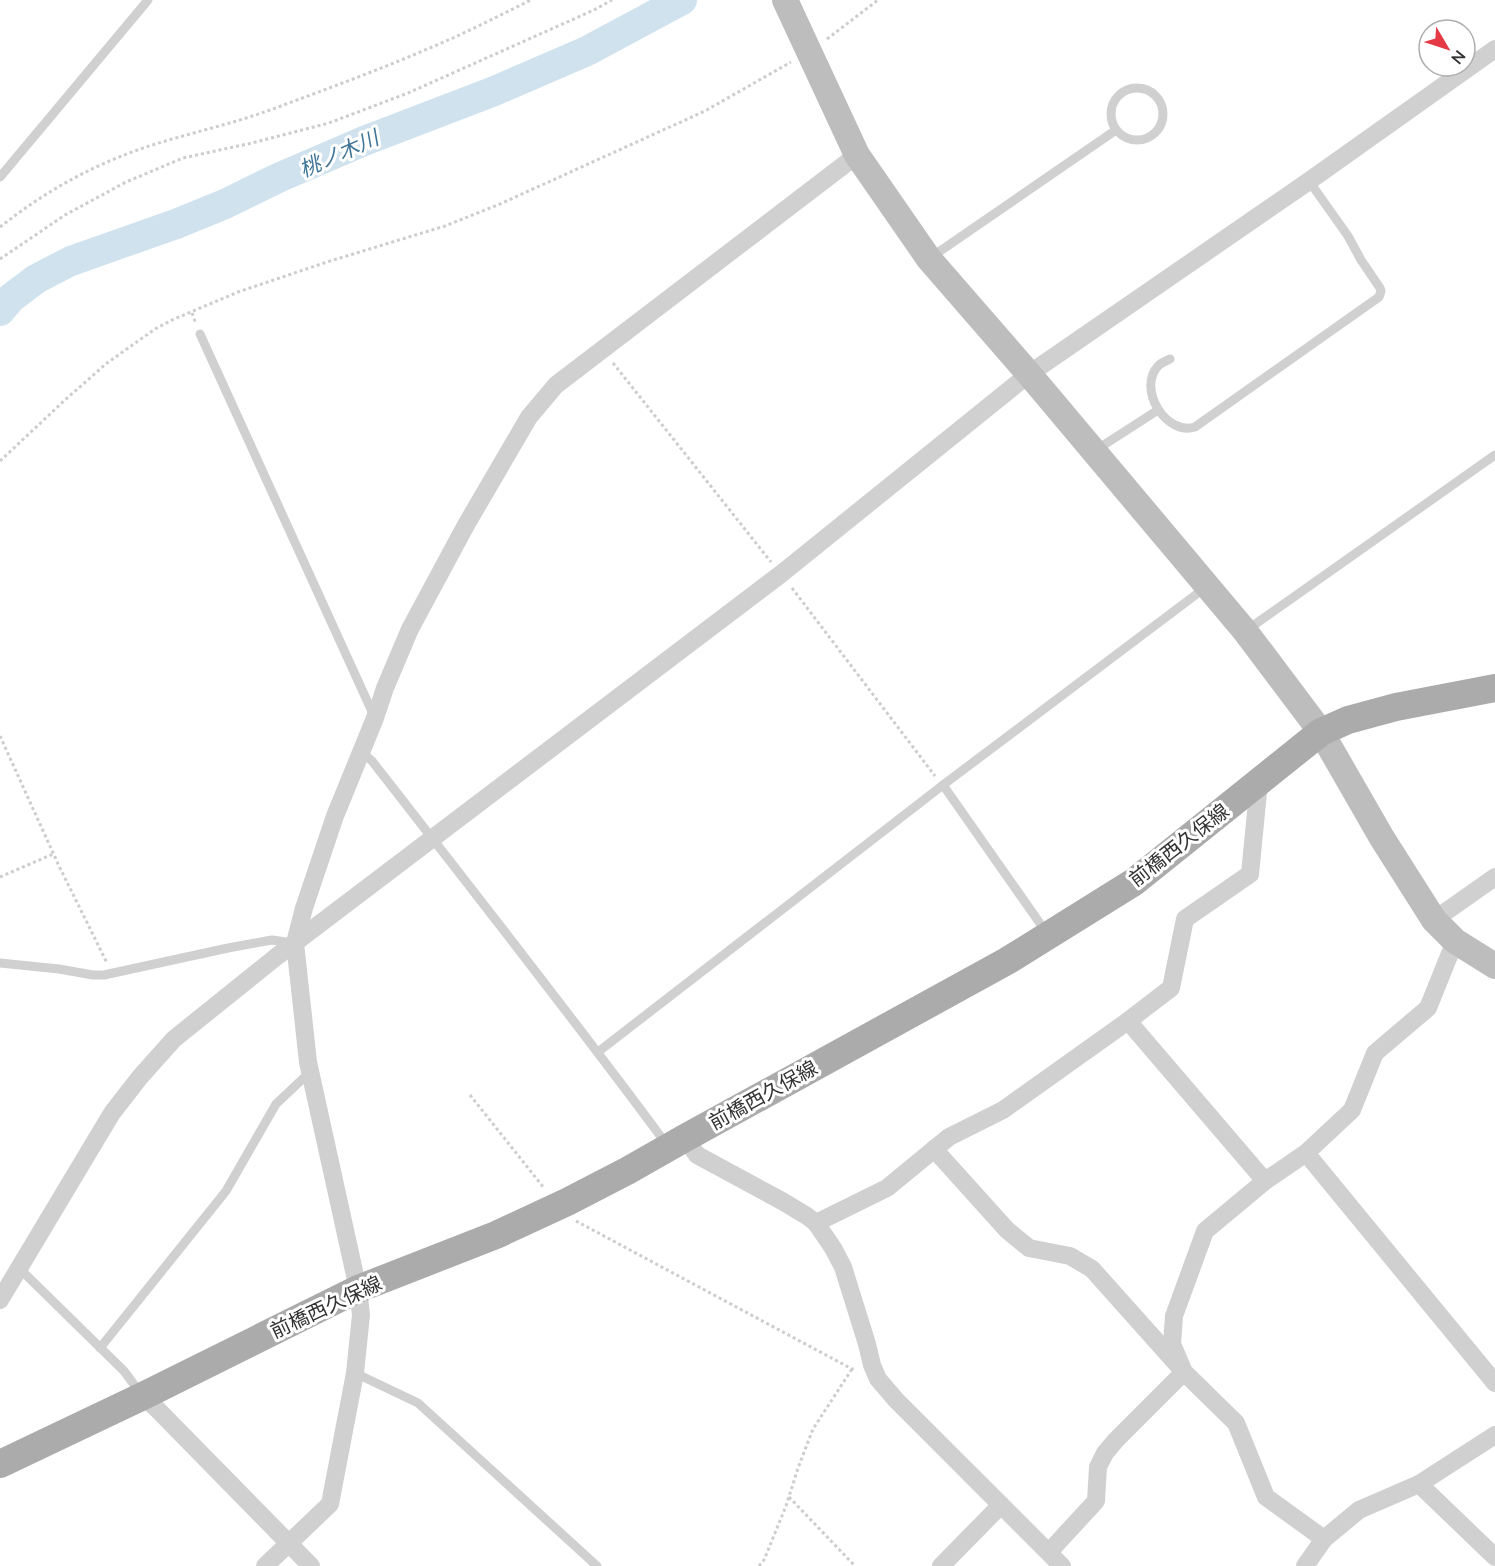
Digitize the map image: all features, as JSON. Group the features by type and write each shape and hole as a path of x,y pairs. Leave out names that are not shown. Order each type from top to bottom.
{"main road":[{"name":"前橋西久保線","path":"0,1464 358,1289 496,1234 627,1172 1049,936 1134,882 1321,732 1348,720 1396,707 1495,688"}],"street":[{"path":"785,0 857,154 929,259 1245,631 1321,732 1382,838 1434,920 1455,941 1495,966"},
{"path":"0,1300 112,1113 174,1039 432,838 781,574 1029,374 1309,181 1495,49"},
{"path":"265,1566 330,1504 355,1374 361,1315 358,1289 308,1062 295,943 303,908 335,816 410,629 466,525 529,417 556,385 857,154"},
{"path":"816,1223 887,1188 949,1137 1003,1110 1171,988 1185,919 1250,874 1259,782"},
{"path":"1434,920 1495,877"},
{"path":"1184,1372 1172,1344 1174,1316 1204,1231 1265,1181 1306,1153 1352,1110 1375,1053 1428,1008 1455,941"},
{"path":"1128,1021 1265,1181"},
{"path":"677,1143 782,1201 816,1223 843,1267 878,1379 896,1401 1062,1566"},
{"path":"934,1149 1007,1230 1029,1248 1070,1256 1092,1269 1184,1372 1236,1423 1266,1497 1324,1539"},
{"path":"1306,1153 1495,1383"},
{"path":"1049,1552 1096,1501 1098,1467 1105,1453 1184,1372"},
{"path":"143,1396 311,1566"},
{"path":"1305,1566 1324,1539 1359,1510 1419,1484 1495,1435"},
{"path":"1419,1484 1495,1557"},
{"path":"941,1566 1001,1504"}],"lane":[{"path":"0,177 148,0"},
{"path":"1139,88 1154,94 1160,101 1163,109 1161,126 1148,138 1130,140 1116,130 1112,122 1112,105 1123,92 1139,88"},
{"path":"929,259 1116,130"},
{"path":"1170,359 1157,367 1151,381 1153,397 1158,410 1165,417 1185,429 1195,427 1379,297 1380,288 1348,236 1309,181"},
{"path":"201,334 375,718"},
{"path":"1094,451 1158,410"},
{"path":"1245,631 1495,455"},
{"path":"598,1052 943,785 1208,586"},
{"path":"361,751 372,761 598,1052 677,1143"},
{"path":"943,785 1049,936"},
{"path":"0,963 104,975 272,940 295,943"},
{"path":"100,1348 226,1191 276,1104 311,1071"},
{"path":"20,1268 124,1371 143,1396"},
{"path":"355,1374 418,1403 597,1566"}],"path":[{"path":"0,227 28,205 61,184 100,165 144,148 268,111 433,47 531,0"},
{"path":"0,259 65,214 126,182 183,158 329,123 408,93 612,0"},
{"path":"0,461 107,363 155,329 172,320 238,292 445,226 500,204 705,111 878,0"},
{"path":"602,350 781,574 943,785"},
{"path":"0,735 54,853 113,972"},
{"path":"0,877 54,853"},
{"path":"470,1095 558,1206 572,1219 852,1370 813,1429 789,1497 764,1560 759,1566"},
{"path":"789,1497 855,1566"}],"waterway":[{"name":"桃ノ木川","path":"0,311 11,298 36,279 71,261 176,224 364,141 492,92 587,51 682,0"}]}
